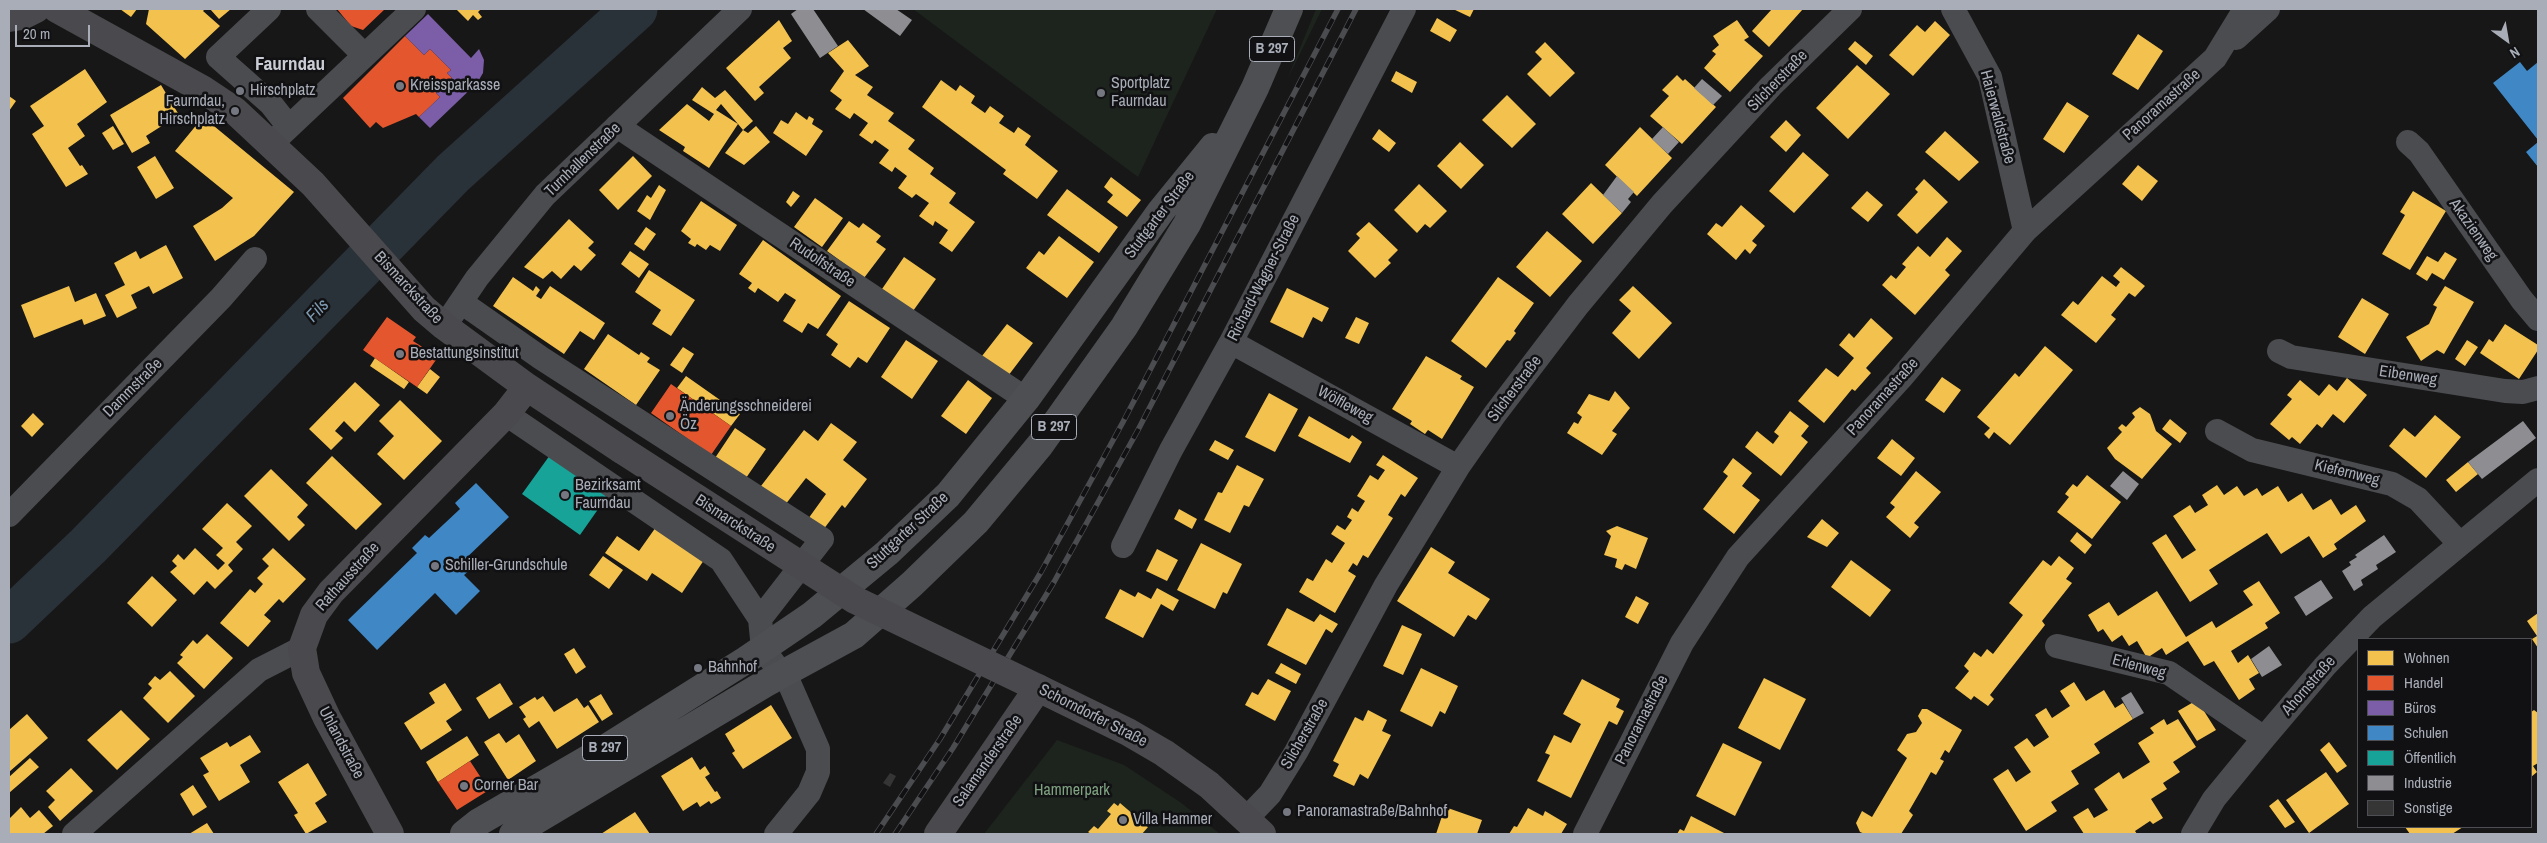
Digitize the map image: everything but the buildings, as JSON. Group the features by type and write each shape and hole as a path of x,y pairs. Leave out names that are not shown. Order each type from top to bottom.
{"main road":[{"name":"Stuttgarter Straße","path":"513,834 783,674 854,635 912,584 976,522 1040,446 1124,327 1187,224 1245,110 1288,9"},
{"name":"Stuttgarter Straße","path":"464,834 479,822 598,753 763,649 812,615 914,527 948,495 1026,399 1161,211 1245,110"}],"street":[{"path":"9,18 22,16 36,9"},
{"name":"Bismarckstraße","path":"57,9 202,89 235,111 280,135 331,204 424,309 527,387 855,600 907,625"},
{"path":"269,9 218,58 271,104 280,135"},
{"path":"318,9 359,51"},
{"path":"280,135 359,51 414,9"},
{"name":"Turnhallenstraße","path":"444,326 476,278 545,195 740,9"},
{"name":"Richard-Wagner-Straße","path":"1123,546 1171,450 1231,342 1404,9"},
{"name":"Silcherstraße","path":"1254,826 1386,586 1458,467 1495,414 1578,305 1662,204 1771,86 1850,9"},
{"name":"Haierwaldstraße","path":"1953,9 1990,77 2025,231"},
{"name":"Panoramastraße","path":"1584,834 1682,642 1738,557 1901,378 2025,231 2215,58 2245,9"},
{"path":"2215,58 2268,9"},
{"name":"Rudolfstraße","path":"617,126 1026,399"},
{"name":"Akazienweg","path":"2408,142 2419,152 2538,320"},
{"name":"Dammstraße","path":"9,515 221,298 255,259"},
{"name":"Bismarckstraße","path":"461,302 557,368 822,539 760,618"},
{"name":"Wölfleweg","path":"1231,342 1458,467"},
{"name":"Eibenweg","path":"2279,351 2291,357 2505,392 2523,392 2538,388"},
{"name":"Rathausstraße","path":"302,648 314,615 331,592 506,414 527,387"},
{"path":"506,414 721,560 760,618 763,649 790,685 818,749 818,772 809,793 798,810 776,834"},
{"name":"Kiefernweg","path":"2217,431 2252,450 2392,484 2418,499 2460,544"},
{"name":"Ahornstraße","path":"2193,834 2214,799 2264,738 2325,666 2372,617 2538,480"},
{"name":"Schorndorfer Straße","path":"907,625 1128,732 1164,753 1209,785 1254,826"},
{"name":"Erlenweg","path":"2057,646 2169,673 2264,738"},
{"path":"74,834 259,670 302,648"},
{"name":"Uhlandstraße","path":"302,648 306,673 327,718 390,834"},
{"name":"Salamanderstraße","path":"938,834 1038,688"}],"green space":[{"name":"Sportplatz Faurndau","path":"913,9 1217,9 1138,177"},
{"path":"1316,9 1322,9 1287,80"},
{"name":"Hammerpark","path":"1057,740 1124,765 1180,802 1220,834 984,834"}],"waterway":[{"name":"Fils","path":"9,621 88,546 453,173 635,9"}],"railway":[{"path":"876,834 940,739 1041,572 1123,422 1338,9"},
{"path":"895,834 953,748 1054,582 1138,430 1356,9"}],"place":[{"name":"Kreissparkasse","path":"400,86"},
{"name":"Hirschplatz","path":"240,91"},
{"name":"Sportplatz Faurndau","path":"1101,93"},
{"name":"Faurndau, Hirschplatz","path":"235,111"},
{"name":"Bestattungsinstitut","path":"400,354"},
{"name":"Änderungsschneiderei Öz","path":"670,416"},
{"name":"Bezirksamt Faurndau","path":"565,495"},
{"name":"Schiller-Grundschule","path":"435,566"},
{"name":"Bahnhof","path":"698,668"},
{"name":"Corner Bar","path":"464,786"},
{"name":"Panoramastraße/Bahnhof","path":"1287,812"},
{"name":"Villa Hammer","path":"1123,820"}],"district":[{"name":"Faurndau","path":"290,65"}]}
